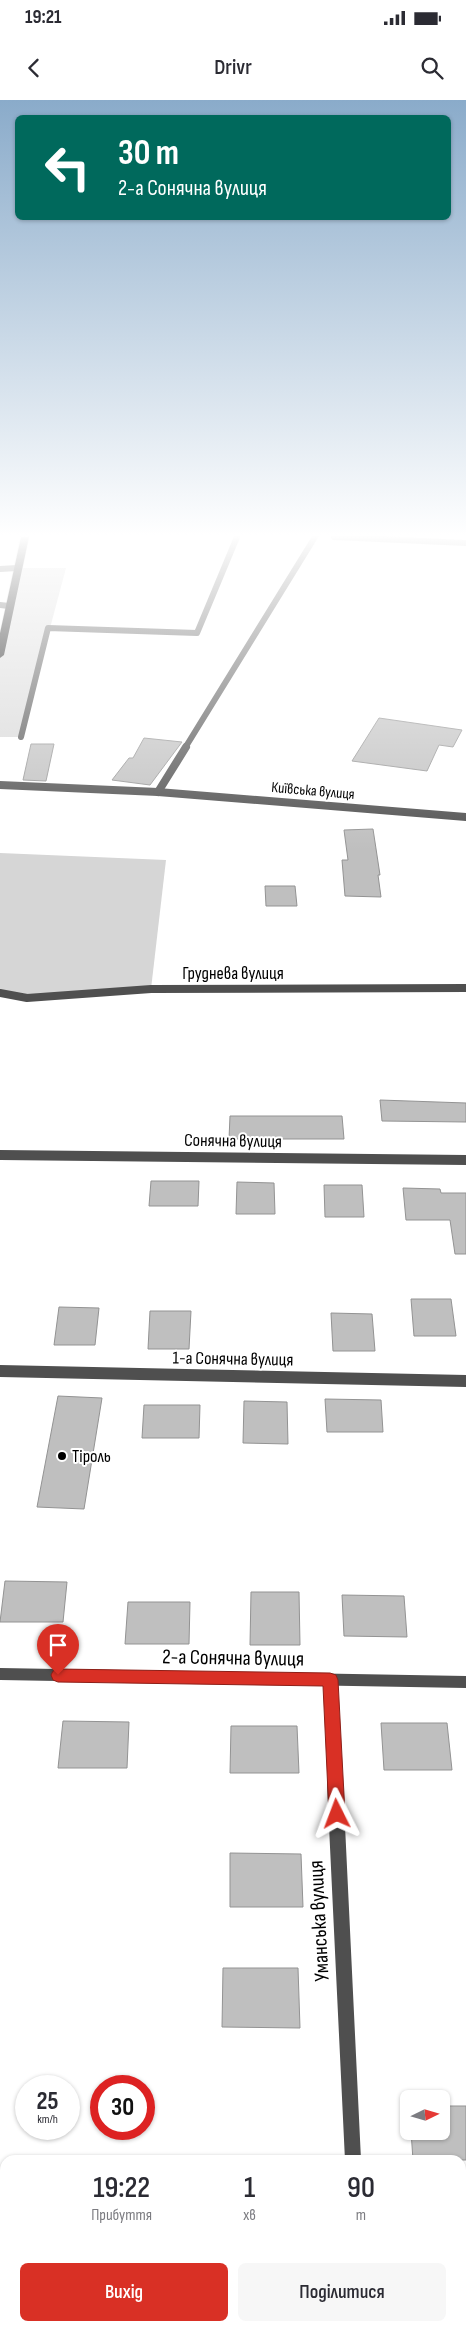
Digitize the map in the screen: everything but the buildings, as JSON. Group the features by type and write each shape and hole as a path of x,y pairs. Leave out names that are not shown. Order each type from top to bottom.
{"highway":[{"path":"0,655 1,641"}],"street":[{"path":"21,737 45,641"},
{"path":"158,792 252,641"},
{"name":"Київська вулиця","path":"0,785 158,792 466,817"},
{"name":"Груднева вулиця","path":"0,993 27,998 151,989 466,988"},
{"name":"Сонячна вулиця","path":"0,1155 466,1160"},
{"name":"1-а Сонячна вулиця","path":"0,1371 466,1381"},
{"name":"2-а Сонячна вулиця","path":"0,1674 466,1682"},
{"name":"Уманська вулиця","path":"330,1680 353,2155"}],"shaded area":[{"path":"3,641 47,641 21,737 0,737 0,655"},
{"path":"0,853 166,860 151,989 27,998 0,993"}],"place":[{"name":"Тіроль","path":"62,1456"}],"route":[{"path":"58,1675 330,1680 337,1814"}]}
